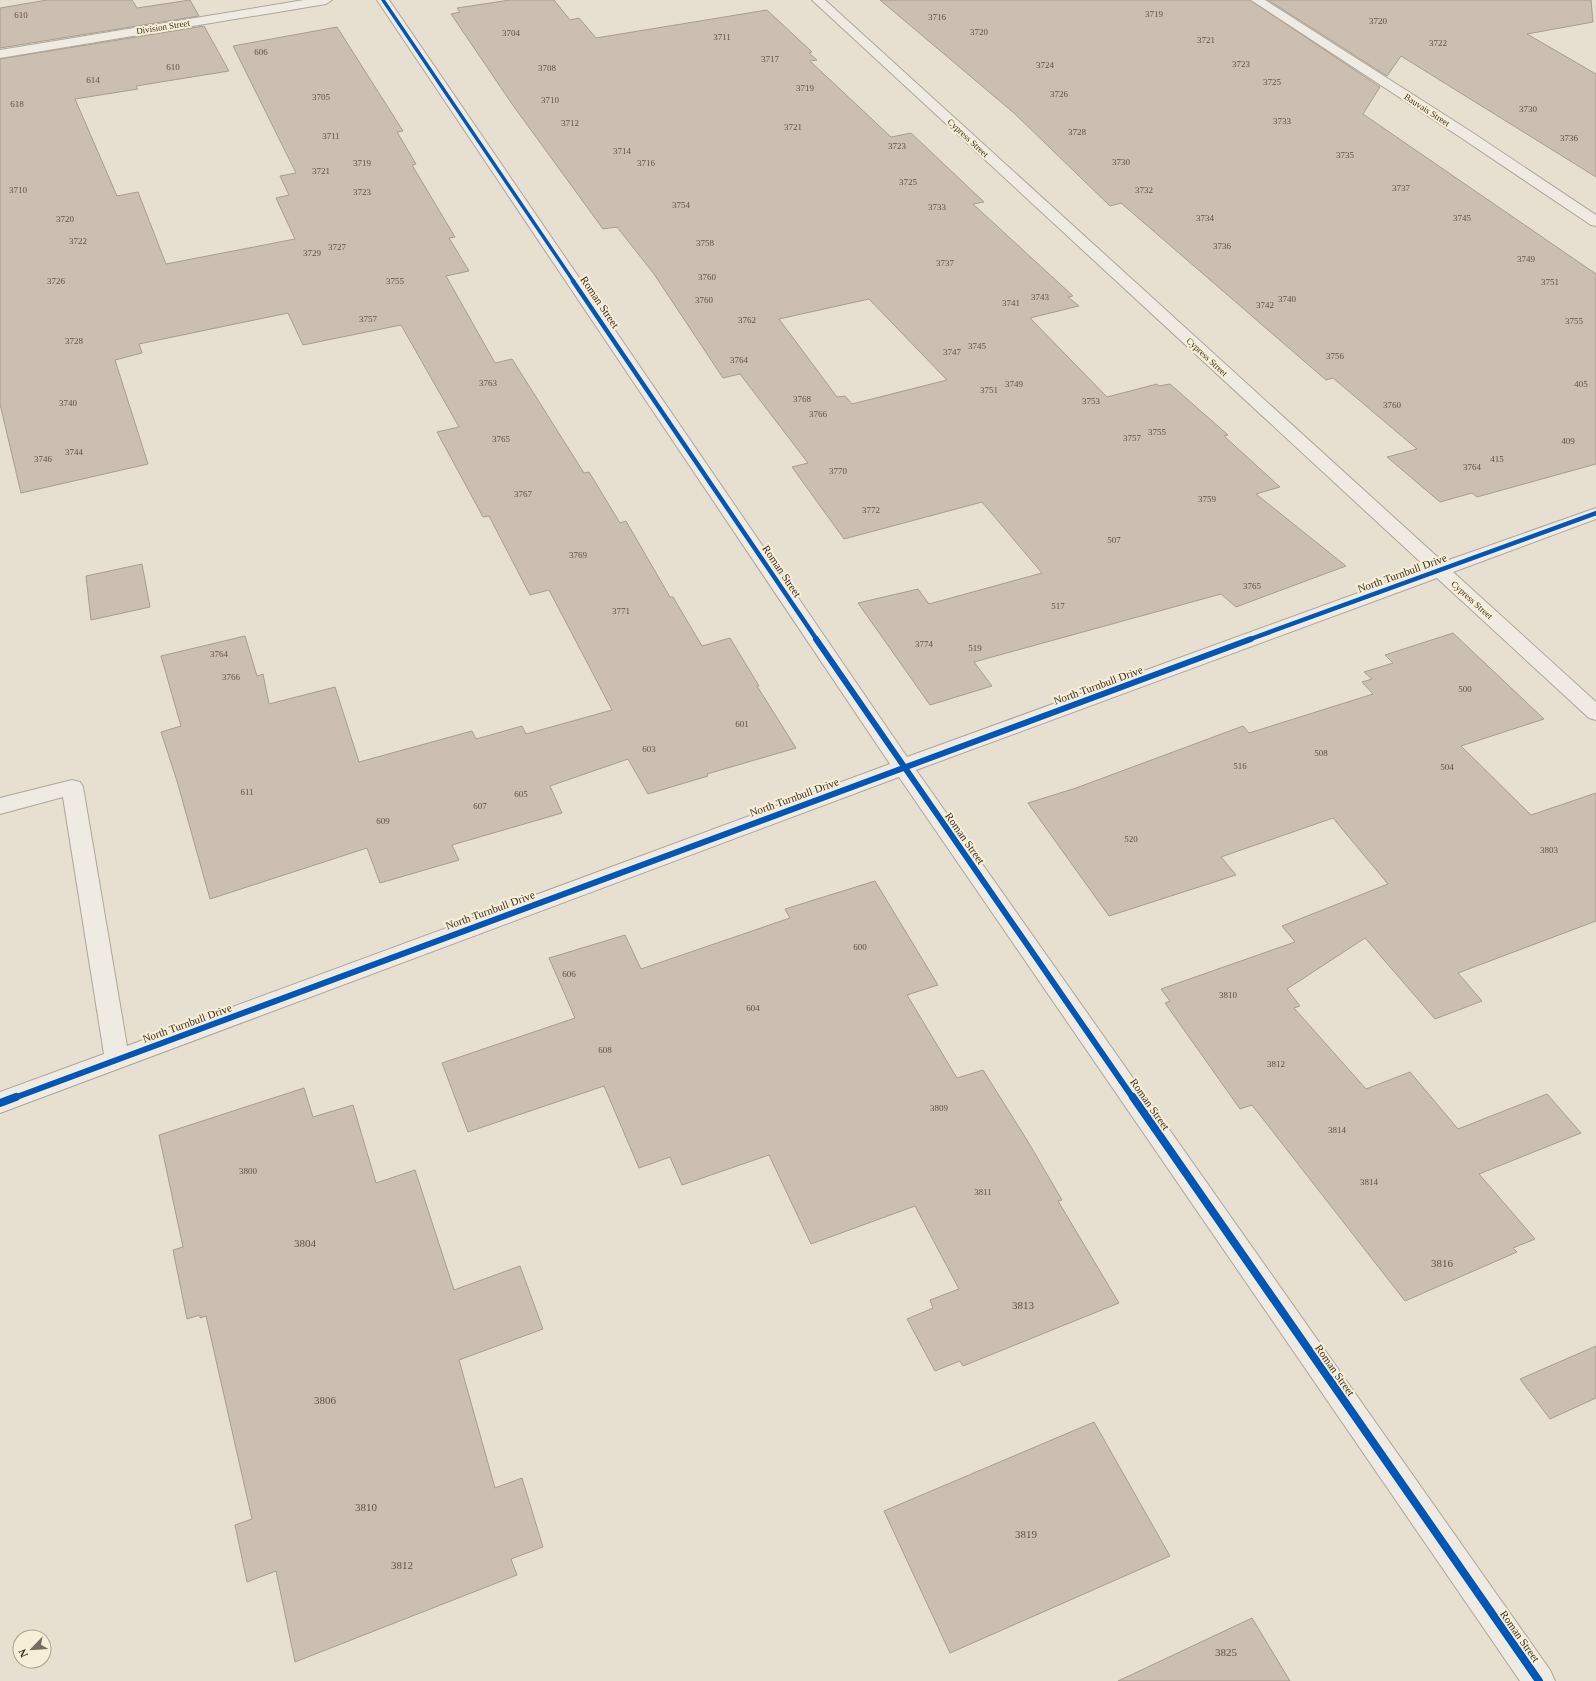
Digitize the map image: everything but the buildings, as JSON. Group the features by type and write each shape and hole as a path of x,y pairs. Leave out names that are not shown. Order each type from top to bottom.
{"street":[{"name":"Division Street","path":"0,54 326,0"},
{"name":"Roman Street","path":"383,0 903,767 1539,1681"},
{"name":"Cypress Street","path":"818,0 1596,714"},
{"name":"Bauvais Street","path":"1256,0 1465,134 1596,222"},
{"name":"North Turnbull Drive","path":"0,1103 903,767 1596,513"},
{"path":"0,806 72,787 117,1060"}],"cycle path":[{"path":"383,0 903,767 1539,1681"},
{"path":"0,1103 903,767 1596,513"}]}
